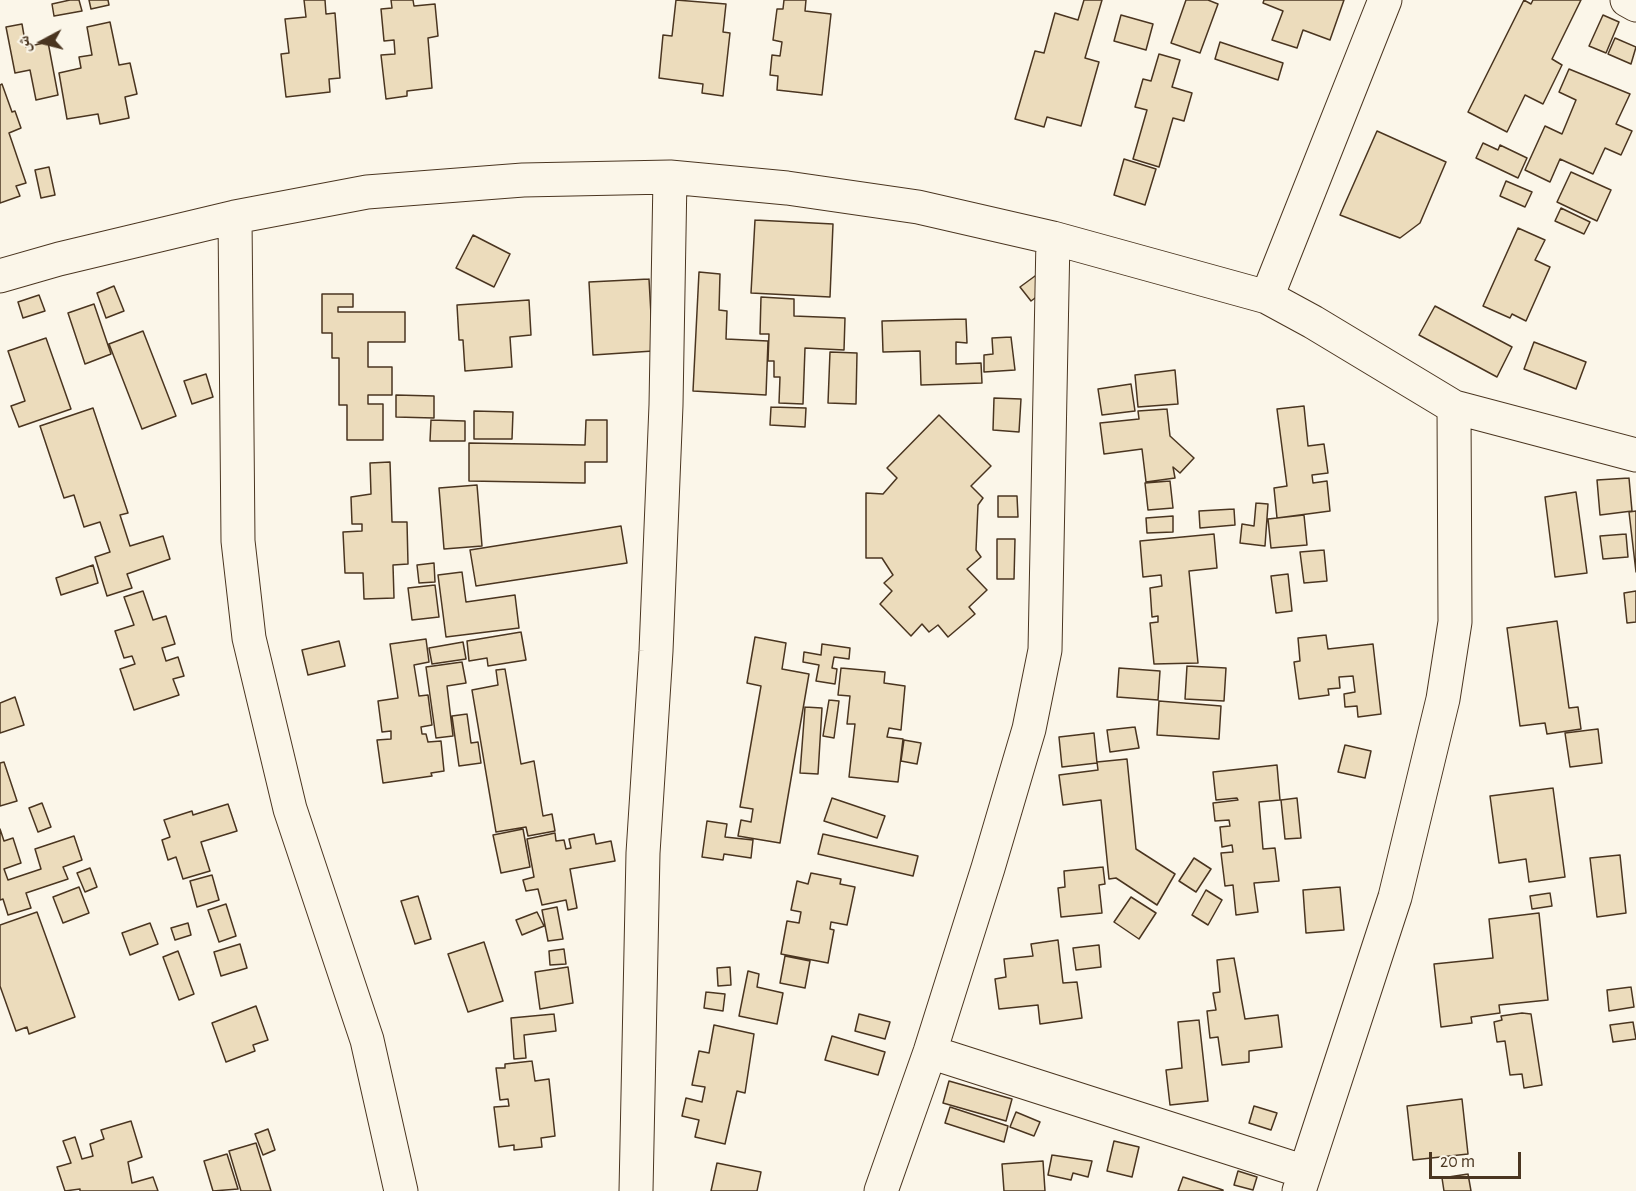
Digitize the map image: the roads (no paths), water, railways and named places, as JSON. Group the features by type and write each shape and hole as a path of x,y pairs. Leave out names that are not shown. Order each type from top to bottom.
{"street":[{"path":"1267,297 1385,0"},
{"path":"1627,0 1636,5"},
{"path":"636,1191 643,853 656,651 665,429 670,177"},
{"path":"0,276 58,259 235,217 367,192 523,180 670,177 787,188 918,207 1053,238 1267,297 1454,407 1636,455"},
{"path":"235,217 238,541 249,638 290,809 367,1040 401,1191"},
{"path":"881,1191 930,1052 1029,729 1044,650 1053,238"},
{"path":"930,1052 1302,1182 1395,897 1443,699 1455,622 1454,407"}]}
